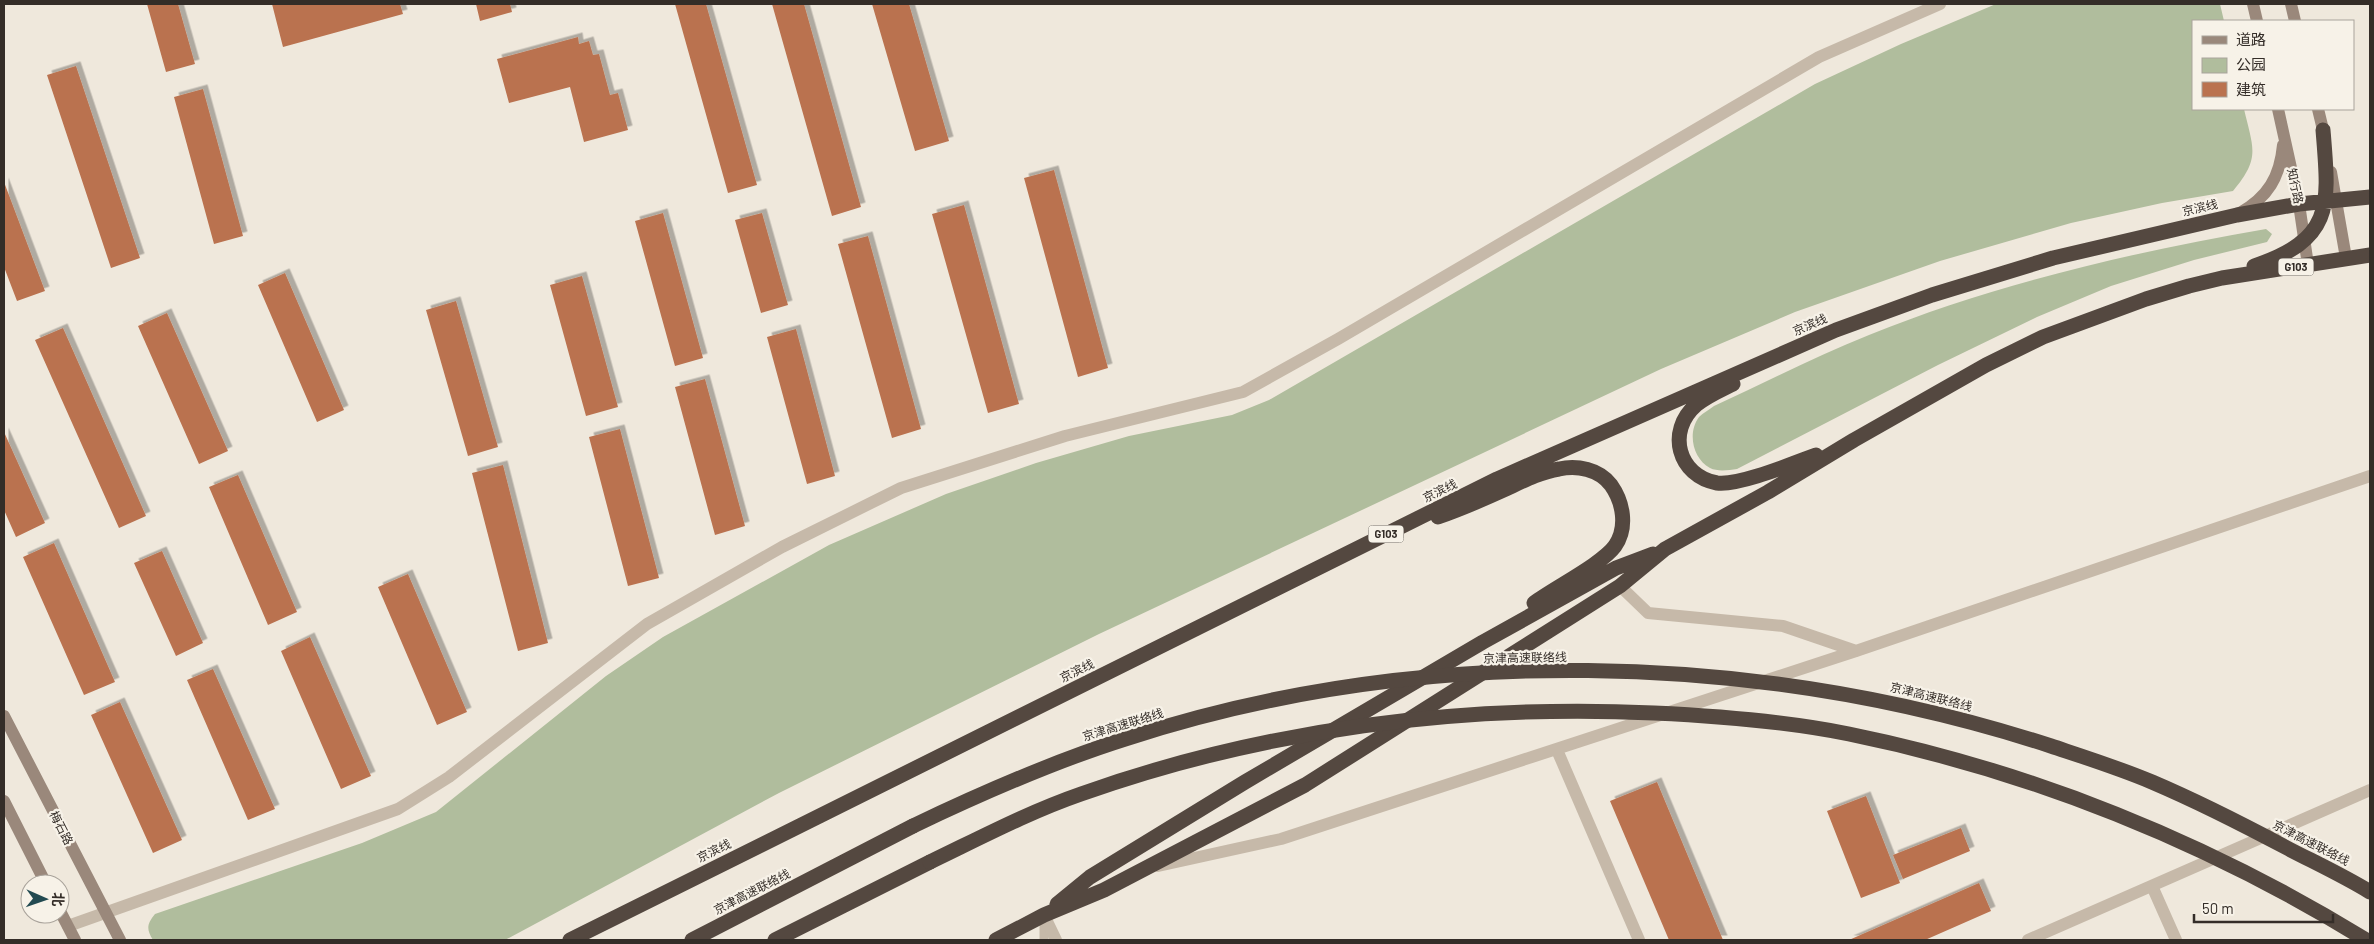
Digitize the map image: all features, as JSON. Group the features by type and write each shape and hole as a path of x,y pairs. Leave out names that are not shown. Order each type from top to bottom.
{"highway":[{"path":"2222,278 2270,261 2305,240 2320,222 2331,200 2323,130"},
{"name":"京滨线","path":"570,940 1497,479 1602,431 1836,330 1932,295 2053,258 2237,215 2299,204 2370,197"},
{"name":"G103","path":"996,940 1044,915 1104,890 1305,785 1620,586 1665,549 1768,492 1854,440 1986,365 2043,337 2146,299 2222,278 2370,255"},
{"path":"1836,330 1806,351 1734,383 1696,405 1685,419 1679,437 1680,452 1687,467 1700,477 1718,483 1735,482 1854,440"},
{"path":"1410,522 1432,520 1542,473 1560,468 1579,467 1593,471 1609,483 1619,497 1622,529 1615,546 1483,642"},
{"path":"1044,915 1090,877 1483,642 1616,568 1665,549"},
{"name":"京津高速联络线","path":"692,940 913,826 1041,769 1126,738 1282,699 1336,689 1457,674 1531,671 1696,676 1796,685 1878,700 2005,731 2149,781 2236,820 2370,892"},
{"path":"775,940 1027,814 1137,775 1294,736 1441,716 1495,712 1622,712 1718,716 1864,737 1973,764 2049,788 2182,841 2328,917 2366,940"}],"main road":[{"path":"2252,4 2257,20"},
{"path":"2291,4 2295,20"},
{"name":"知行路","path":"2278,110 2299,204 2308,265"},
{"path":"2318,110 2323,130"},
{"path":"2237,215 2250,207 2270,189 2279,168 2284,135"},
{"path":"2331,200 2346,258"},
{"name":"梅石路","path":"4,716 120,940"},
{"path":"4,801 41,874"},
{"path":"68,926 75,940"}],"street":[{"path":"68,926 398,810 448,777 647,624 782,546 901,488 1065,436 1243,392 1338,339 1819,57 1940,4"},
{"path":"1146,868 1281,839 1856,651 2370,476"},
{"path":"1620,586 1648,612 1783,626 1856,651"},
{"path":"1557,750 1639,940"},
{"path":"2028,940 2370,790"},
{"path":"2152,886 2176,940"},
{"path":"1044,915 1056,940"}],"lane":[{"path":"1044,915 1044,940"}],"green space":[{"path":"1996,4 2220,4 2224,20 2192,20 2192,110 2244,110 2252,143 2251,161 2248,170 2233,191 2162,203 2071,223 1940,261 1795,312 1661,369 1099,634 779,793 505,940 153,940 148,927 155,914 362,843 436,812 606,676 663,637 829,545 946,494 1036,463 1129,436 1232,415 1269,400 1815,84 1901,44"},
{"path":"2266,229 2272,234 2267,242 2194,260 2111,286 2037,317 1938,365 1737,469 1720,470 1710,468 1704,464 1696,452 1693,438 1695,423 1699,417 1714,406 1869,335 1965,300 2014,285 2116,259"}],"building":[{"path":"147,4 178,4 195,64 166,72"},
{"path":"272,4 400,4 403,14 283,47"},
{"path":"476,4 510,4 512,12 480,21"},
{"path":"675,4 706,4 757,185 728,193"},
{"path":"772,4 804,4 861,207 832,216"},
{"path":"872,4 909,4 949,141 915,151"},
{"path":"578,37 579,44 589,41 593,55 599,54 610,95 618,93 628,130 584,142 570,87 509,103 497,59"},
{"path":"76,66 140,258 111,268 47,75"},
{"path":"203,89 243,236 214,244 174,97"},
{"path":"1054,170 1108,368 1078,377 1024,178"},
{"path":"4,182 45,291 17,301 4,267"},
{"path":"964,205 1019,404 988,413 932,214"},
{"path":"663,213 703,358 675,366 635,221"},
{"path":"762,213 788,305 761,313 735,220"},
{"path":"868,236 921,429 892,438 838,244"},
{"path":"285,273 344,410 317,422 258,285"},
{"path":"582,276 618,407 586,416 550,285"},
{"path":"456,301 498,447 468,456 426,310"},
{"path":"167,313 228,451 199,464 138,326"},
{"path":"63,328 146,516 119,528 35,340"},
{"path":"796,329 835,476 807,484 767,337"},
{"path":"705,379 745,526 715,535 675,387"},
{"path":"620,429 659,578 628,586 589,437"},
{"path":"4,432 45,523 16,537 4,510"},
{"path":"503,465 548,643 518,651 472,473"},
{"path":"238,475 297,612 268,625 209,487"},
{"path":"54,543 115,682 84,695 23,557"},
{"path":"162,551 203,643 176,656 134,563"},
{"path":"408,574 467,712 437,725 378,587"},
{"path":"310,637 371,776 341,789 281,651"},
{"path":"213,669 275,809 248,820 187,680"},
{"path":"120,702 182,840 153,853 91,715"},
{"path":"1657,782 1723,940 1669,940 1610,801"},
{"path":"1866,796 1900,883 1861,898 1827,811"},
{"path":"1961,828 1970,851 1903,879 1893,855"},
{"path":"1979,883 1991,911 1925,940 1849,940"}]}
